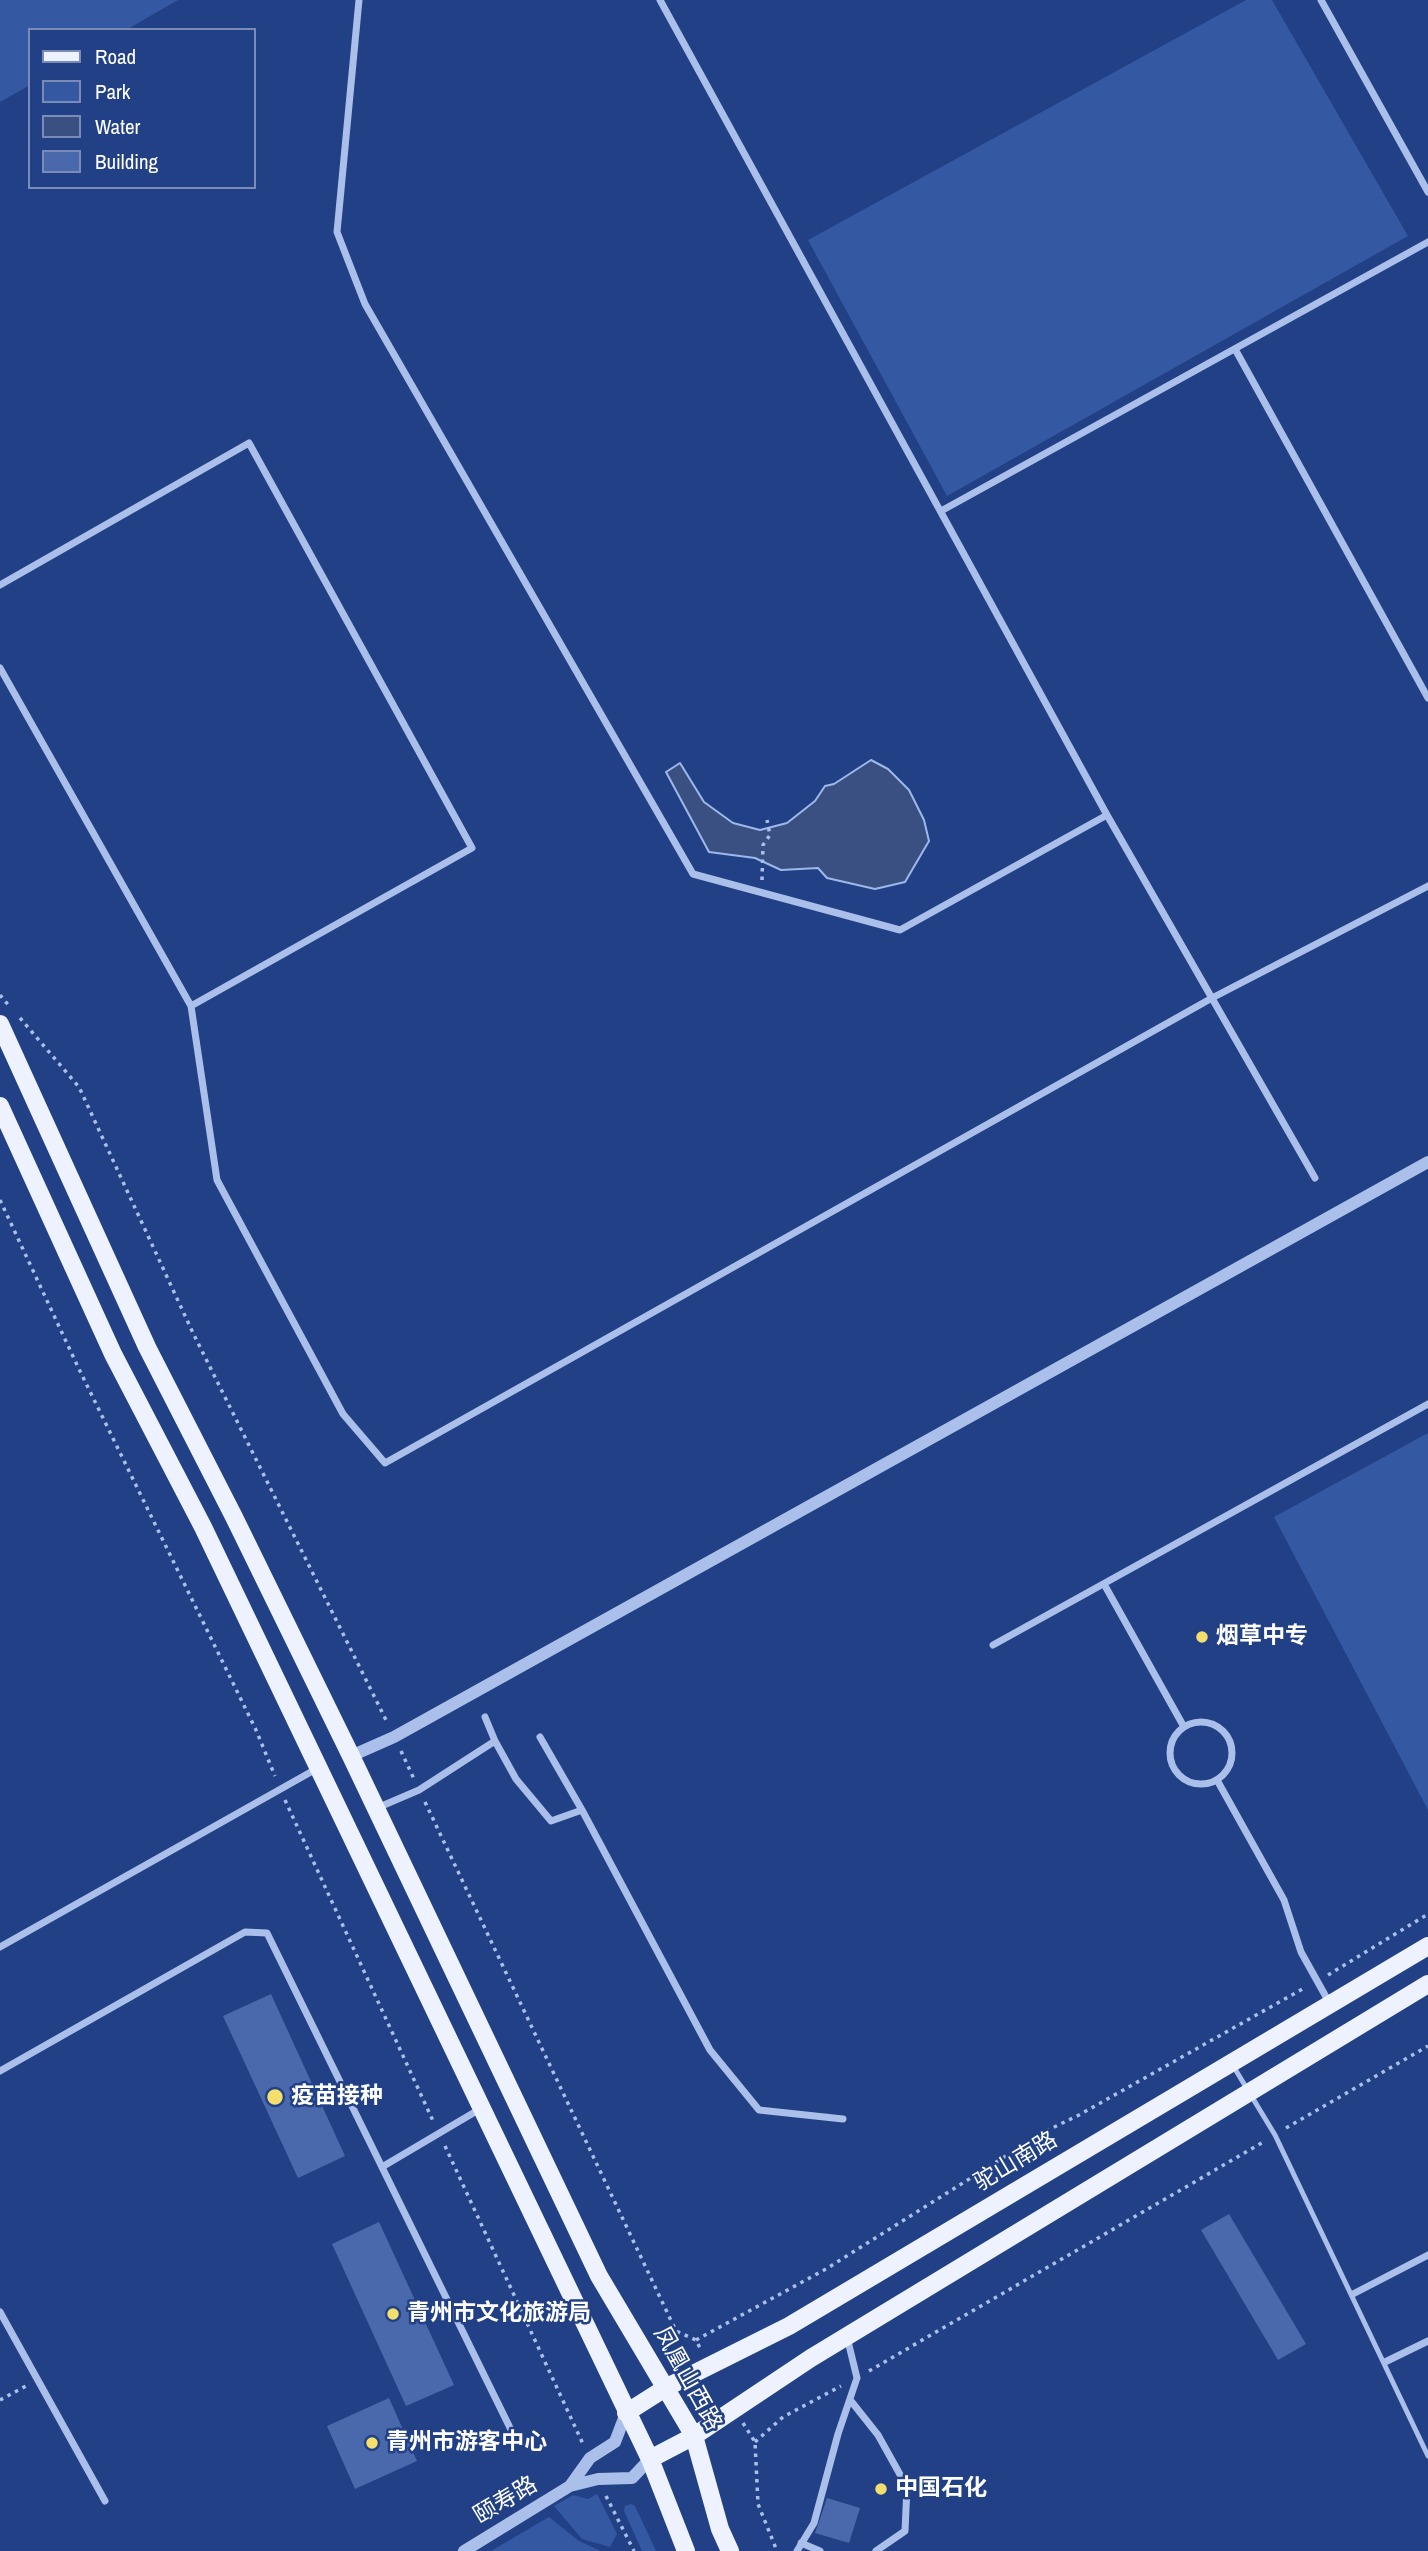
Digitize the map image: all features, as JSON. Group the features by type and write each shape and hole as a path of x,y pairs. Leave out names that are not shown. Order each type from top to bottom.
{"main road":[{"name":"凤凰山西路","path":"0,1024 147,1347 351,1756 599,2276 667,2386 694,2436 720,2529 730,2551"},
{"path":"2,1116 113,1354 203,1527 650,2459 686,2551"},
{"name":"驼山南路","path":"626,2413 667,2386 789,2326 1428,1946"},
{"path":"650,2459 694,2436 847,2336 1428,1984"}],"street":[{"path":"359,0 337,232 365,304 693,874 900,930 1107,815"},
{"path":"660,0 1107,815 1315,1178"},
{"path":"1321,0 1428,192"},
{"path":"941,511 1428,242"},
{"path":"1235,349 1428,698"},
{"path":"0,585 249,443 472,848 191,1006"},
{"path":"0,668 191,1006 217,1180 343,1414 385,1463 1212,998 1428,886"},
{"path":"351,1756 394,1737 1428,1163"},
{"path":"993,1645 1428,1404"},
{"path":"1104,1584 1184,1727"},
{"path":"485,1717 516,1779 551,1821 582,1810"},
{"path":"1201,1721 1211,1723 1227,1735 1233,1755 1226,1773 1217,1780 1197,1785 1179,1775 1172,1766 1170,1746 1174,1736 1184,1727 1201,1721"},
{"path":"540,1737 710,2050 759,2110 844,2119"},
{"path":"376,1809 419,1790 495,1741"},
{"path":"0,1947 318,1768"},
{"path":"1217,1780 1284,1900 1301,1952 1330,2005"},
{"path":"0,2071 245,1932 267,1933 516,2440"},
{"path":"382,2167 481,2109"},
{"path":"1353,2294 1428,2255"},
{"path":"0,2312 105,2501"},
{"path":"820,2551 799,2547 814,2524 838,2434 857,2378 847,2336"},
{"path":"1385,2362 1428,2341"},
{"path":"851,2402 878,2435 907,2487 905,2531 876,2551"},
{"path":"570,2486 590,2458 615,2442 626,2413"},
{"path":"570,2486 598,2479 632,2478 650,2459"},
{"name":"颐寿路","path":"464,2551 570,2486"}],"lane":[{"path":"1231,2063 1275,2135 1428,2456"}],"path":[{"path":"762,892 763,845 770,835 767,821"},
{"path":"0,995 79,1087 193,1333 394,1737 676,2331 696,2340 826,2269 1044,2132 1317,1982 1428,1914"},
{"path":"0,1200 78,1367 256,1730 280,1788 590,2458"},
{"path":"777,2551 758,2504 755,2442 783,2417 857,2378 1428,2046"},
{"path":"0,2400 37,2379"},
{"path":"598,2479 634,2551"}],"green space":[{"path":"0,0 178,0 129,28 28,28 28,86 0,102"},
{"path":"1246,0 1272,0 1408,236 947,496 808,240"},
{"path":"1428,1433 1428,1810 1274,1517"},
{"path":"597,2494 617,2534 610,2547 582,2539 554,2506 573,2495 588,2499"},
{"path":"625,2506 635,2506 656,2551 642,2551 624,2511"},
{"path":"549,2517 579,2541 601,2551 491,2551"}],"water":[{"path":"871,760 888,769 909,790 924,820 929,841 905,882 875,889 827,878 818,868 781,870 755,858 709,852 666,772 680,763 704,802 733,823 760,830 787,823 815,801 825,786 834,784"}],"building":[{"path":"271,1994 345,2156 298,2178 223,2016"},
{"path":"1229,2214 1306,2344 1278,2360 1201,2230"},
{"name":"青州市文化旅游局","path":"379,2222 454,2385 406,2406 332,2244"},
{"name":"青州市游客中心","path":"389,2398 417,2461 355,2489 327,2426"},
{"path":"827,2498 860,2508 849,2543 815,2533"}],"place":[{"name":"烟草中专","path":"1202,1637"},
{"name":"疫苗接种","path":"275,2097"},
{"name":"青州市文化旅游局","path":"393,2314"},
{"name":"青州市游客中心","path":"372,2443"},
{"name":"中国石化","path":"881,2489"}]}
